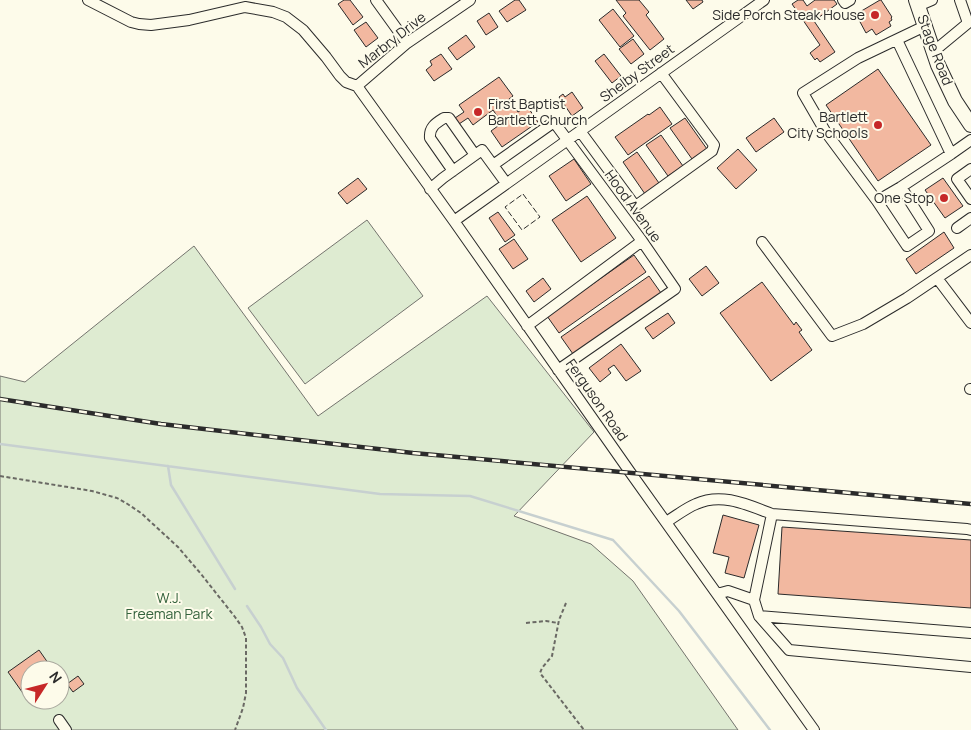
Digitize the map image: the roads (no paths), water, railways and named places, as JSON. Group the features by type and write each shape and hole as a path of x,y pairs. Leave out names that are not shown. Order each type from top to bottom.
{"main road":[{"name":"Stage Road","path":"917,3 938,65 955,101 971,125"}],"street":[{"name":"Ferguson Road","path":"88,0 130,22 140,24 151,25 189,20 245,7 273,12 286,17 303,30 340,76 346,82 357,86 814,730"},
{"path":"376,0 407,42"},
{"name":"Marbry Drive","path":"357,86 407,42 470,0"},
{"name":"Shelby Street","path":"454,221 764,0"},
{"path":"843,0 845,3 850,0"},
{"path":"917,3 932,0"},
{"path":"933,52 968,23 960,0"},
{"path":"901,187 929,231 906,246 877,201 825,131 804,93 858,58 924,26"},
{"path":"896,40 951,154"},
{"path":"580,131 633,203 637,205 712,151 714,145 661,73"},
{"path":"452,171 430,138 429,133 432,126 444,118 449,118 475,155"},
{"name":"Hood Avenue","path":"493,165 554,122 675,289 558,370"},
{"path":"877,201 971,140"},
{"path":"430,190 452,171 482,150 506,183"},
{"path":"970,172 957,179 971,198"},
{"path":"957,228 971,218"},
{"path":"527,326 642,241"},
{"path":"762,242 832,336 863,324 907,298 971,255"},
{"path":"937,278 969,316"},
{"path":"666,522 697,503 716,499 733,500 772,514 967,528 971,530"},
{"path":"772,514 754,600 759,616 789,650 971,667"},
{"path":"717,594 728,591 754,600"},
{"path":"759,616 971,633"},
{"path":"59,720 66,730"}],"waterway":[{"path":"0,444 380,494 470,496 613,540 679,611 770,730"},
{"path":"168,466 171,485 235,589"},
{"path":"247,606 270,644 283,658 297,688 326,730"}],"railway":[{"path":"0,399 161,424 413,453 971,504"}],"place":[{"name":"Side Porch Steak House","path":"875,15"},
{"name":"First Baptist Bartlett Church","path":"478,112"},
{"name":"Bartlett City Schools","path":"878,125"},
{"name":"One Stop","path":"944,198"}],"park label":[{"name":"W.J. Freeman Park","path":"169,606"}]}
